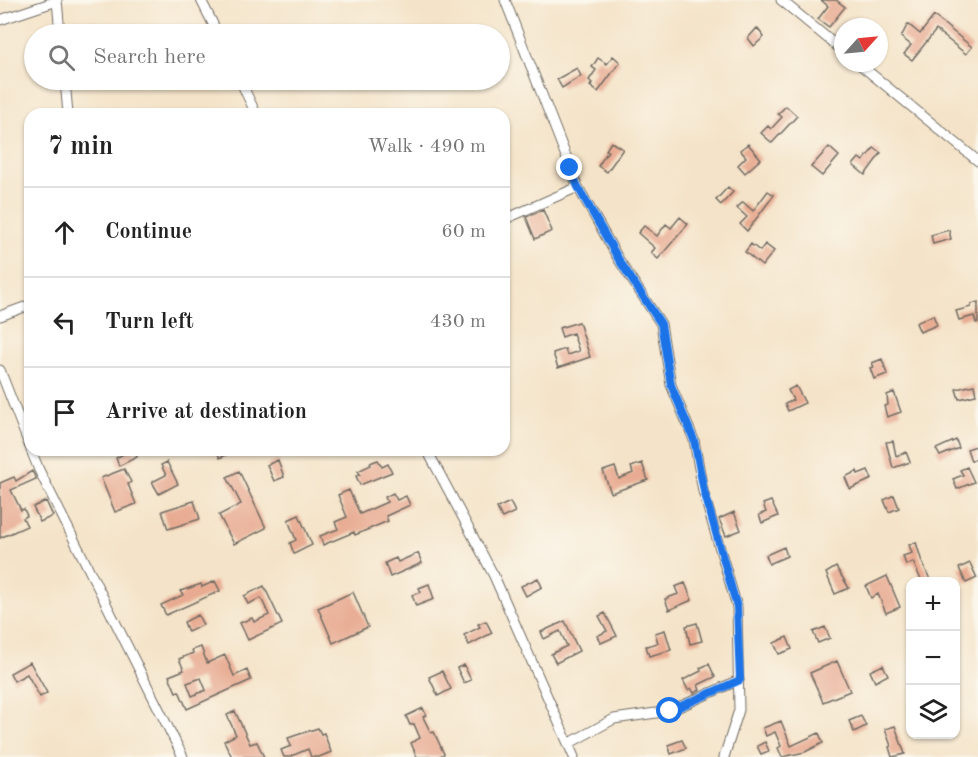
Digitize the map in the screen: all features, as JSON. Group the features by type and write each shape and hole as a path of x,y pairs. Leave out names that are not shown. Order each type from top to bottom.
{"street":[{"path":"201,0 213,24"},
{"path":"505,0 578,187 619,260 661,324 671,385 694,440 704,491 737,607 739,710 724,757"},
{"path":"781,0 834,44"},
{"path":"0,20 57,1 59,24"},
{"path":"869,72 978,161"},
{"path":"66,90 67,108"},
{"path":"245,90 253,108"},
{"path":"510,217 578,187"},
{"path":"0,316 24,307"},
{"path":"0,370 24,430"},
{"path":"34,456 183,757"},
{"path":"430,456 494,576 574,757"},
{"path":"568,744 614,719 670,711 740,680"}],"building":[{"path":"821,0 836,0 845,7 829,27 818,19 828,6"},
{"path":"934,16 972,47 966,54 936,30 912,60 904,54 911,45 901,37 908,24 920,34"},
{"path":"757,28 764,37 754,46 748,38"},
{"path":"613,56 620,62 598,92 590,86 592,83 589,80 596,70 592,67 598,58 607,64"},
{"path":"577,68 581,76 562,88 557,79"},
{"path":"786,106 797,116 772,143 761,133 768,126 771,129 782,117 778,114"},
{"path":"611,142 623,149 607,172 598,166"},
{"path":"748,144 761,159 745,173 738,165 746,157 740,150"},
{"path":"829,147 839,156 822,176 811,167"},
{"path":"874,148 881,153 865,175 853,165 859,158 863,161"},
{"path":"728,187 733,192 721,205 716,200"},
{"path":"768,191 774,195 747,231 740,224 747,217 737,208 743,202 753,211"},
{"path":"543,210 552,231 535,239 526,217"},
{"path":"680,217 688,224 658,259 651,253 655,248 638,233 644,226 657,236 666,224 671,228"},
{"path":"949,230 951,239 933,244 931,235"},
{"path":"751,244 760,251 765,244 774,251 762,266 745,252"},
{"path":"978,302 978,323 974,316 959,320 956,311 971,307 971,304"},
{"path":"933,315 937,325 920,332 916,323"},
{"path":"579,322 590,357 558,368 553,353 565,349 567,355 579,351 573,333 562,337 559,328"},
{"path":"882,359 887,374 874,379 870,368 874,367 872,363"},
{"path":"974,385 976,395 959,399 956,389"},
{"path":"796,386 805,403 788,411 785,404 793,400 788,390"},
{"path":"894,392 901,412 887,417 884,406 888,405 887,395"},
{"path":"956,440 959,448 940,456 936,449"},
{"path":"893,441 896,456 906,452 910,462 893,468 886,442"},
{"path":"976,446 978,458 971,461 967,449"},
{"path":"120,456 137,457 119,466 116,458"},
{"path":"278,460 284,477 274,481 267,465"},
{"path":"378,460 382,467 388,464 392,472 360,485 356,476 360,474 358,471"},
{"path":"167,462 178,484 159,494 152,482 166,475 161,465"},
{"path":"642,463 648,480 611,493 603,471 615,467 619,479 633,473 631,467"},
{"path":"967,467 974,482 957,489 953,479 963,475 960,470"},
{"path":"124,469 131,482 128,484 136,504 115,512 101,478"},
{"path":"868,470 872,479 850,489 845,477 857,471 858,474"},
{"path":"32,471 36,479 11,490 21,510 24,509 27,516 23,518 27,526 0,538 0,483 14,477 16,481"},
{"path":"239,471 266,528 234,544 219,515 241,504 227,477"},
{"path":"349,490 360,514 387,502 385,497 393,493 397,500 406,496 410,505 386,516 388,521 323,545 320,536 338,529 335,522 347,517 338,495"},
{"path":"894,495 899,508 889,512 884,500"},
{"path":"46,501 53,516 40,522 33,507"},
{"path":"194,501 200,519 168,529 162,511"},
{"path":"771,501 778,516 762,523 759,515 766,512 763,504"},
{"path":"510,502 515,512 502,518 497,508"},
{"path":"734,512 741,530 726,536 719,519"},
{"path":"299,515 312,545 294,554 290,543 296,540 288,520"},
{"path":"916,542 929,577 920,577 913,562 906,565 903,556 912,553 909,545"},
{"path":"784,547 787,556 769,564 766,555"},
{"path":"418,553 422,563 390,577 385,563 396,558 398,562"},
{"path":"970,563 977,578 966,583 959,568"},
{"path":"836,567 849,588 835,594 826,573"},
{"path":"887,576 900,607 886,613 878,594 871,598 866,586"},
{"path":"538,578 542,587 526,596 521,586"},
{"path":"215,581 220,591 166,615 161,605 183,595 181,591 201,584 202,587"},
{"path":"685,583 692,600 669,610 665,599 678,594 675,587"},
{"path":"429,584 434,599 416,606 412,595 421,592 419,588"},
{"path":"264,586 282,624 248,640 240,623 252,618 254,622 269,615 261,598 248,604 244,596"},
{"path":"353,592 368,627 333,643 318,608"},
{"path":"605,613 617,636 601,643 597,636 607,631 599,616"},
{"path":"198,615 203,625 188,632 184,622"},
{"path":"486,621 492,633 469,645 464,635 480,627 478,624"},
{"path":"565,621 579,651 556,663 551,654 567,646 560,631 544,639 541,632"},
{"path":"697,623 702,641 690,644 686,626"},
{"path":"825,627 830,638 818,643 813,632"},
{"path":"665,630 671,650 649,656 646,646 658,643 655,633"},
{"path":"787,637 792,649 779,654 774,643"},
{"path":"201,647 207,663 225,655 234,676 247,670 251,680 187,709 169,676 184,670 179,659 193,653 192,650","holes":["201,678 206,690 192,696 187,683"]},
{"path":"837,661 850,691 823,702 810,673"},
{"path":"30,662 47,693 40,697 27,674 14,681 10,673"},
{"path":"709,664 715,677 698,685 700,690 694,693 691,688 688,690 683,680"},
{"path":"464,665 471,680 464,683 457,668"},
{"path":"883,665 888,675 875,682 870,671"},
{"path":"442,671 451,689 438,696 429,677"},
{"path":"423,708 426,715 423,717 431,733 434,732 444,754 438,757 417,757 411,743 420,738 414,724 410,725 406,716"},
{"path":"235,711 250,744 257,742 264,757 232,757 224,741 236,735 227,715"},
{"path":"861,716 866,726 854,732 849,721"},
{"path":"781,721 791,746 819,733 823,743 805,752 782,757 778,748 781,746 775,732 766,736 763,728"},
{"path":"895,726 905,754 892,757 885,729"},
{"path":"318,728 321,734 324,733 331,752 319,757 311,757 308,749 284,757 281,750 291,746 288,738"},
{"path":"682,740 686,748 671,754 668,745"},
{"path":"765,742 769,751 761,754 757,746"}],"route":[{"path":"570,168 578,187 619,260 661,324 671,385 694,440 704,491 737,607 740,680 670,711"}]}
